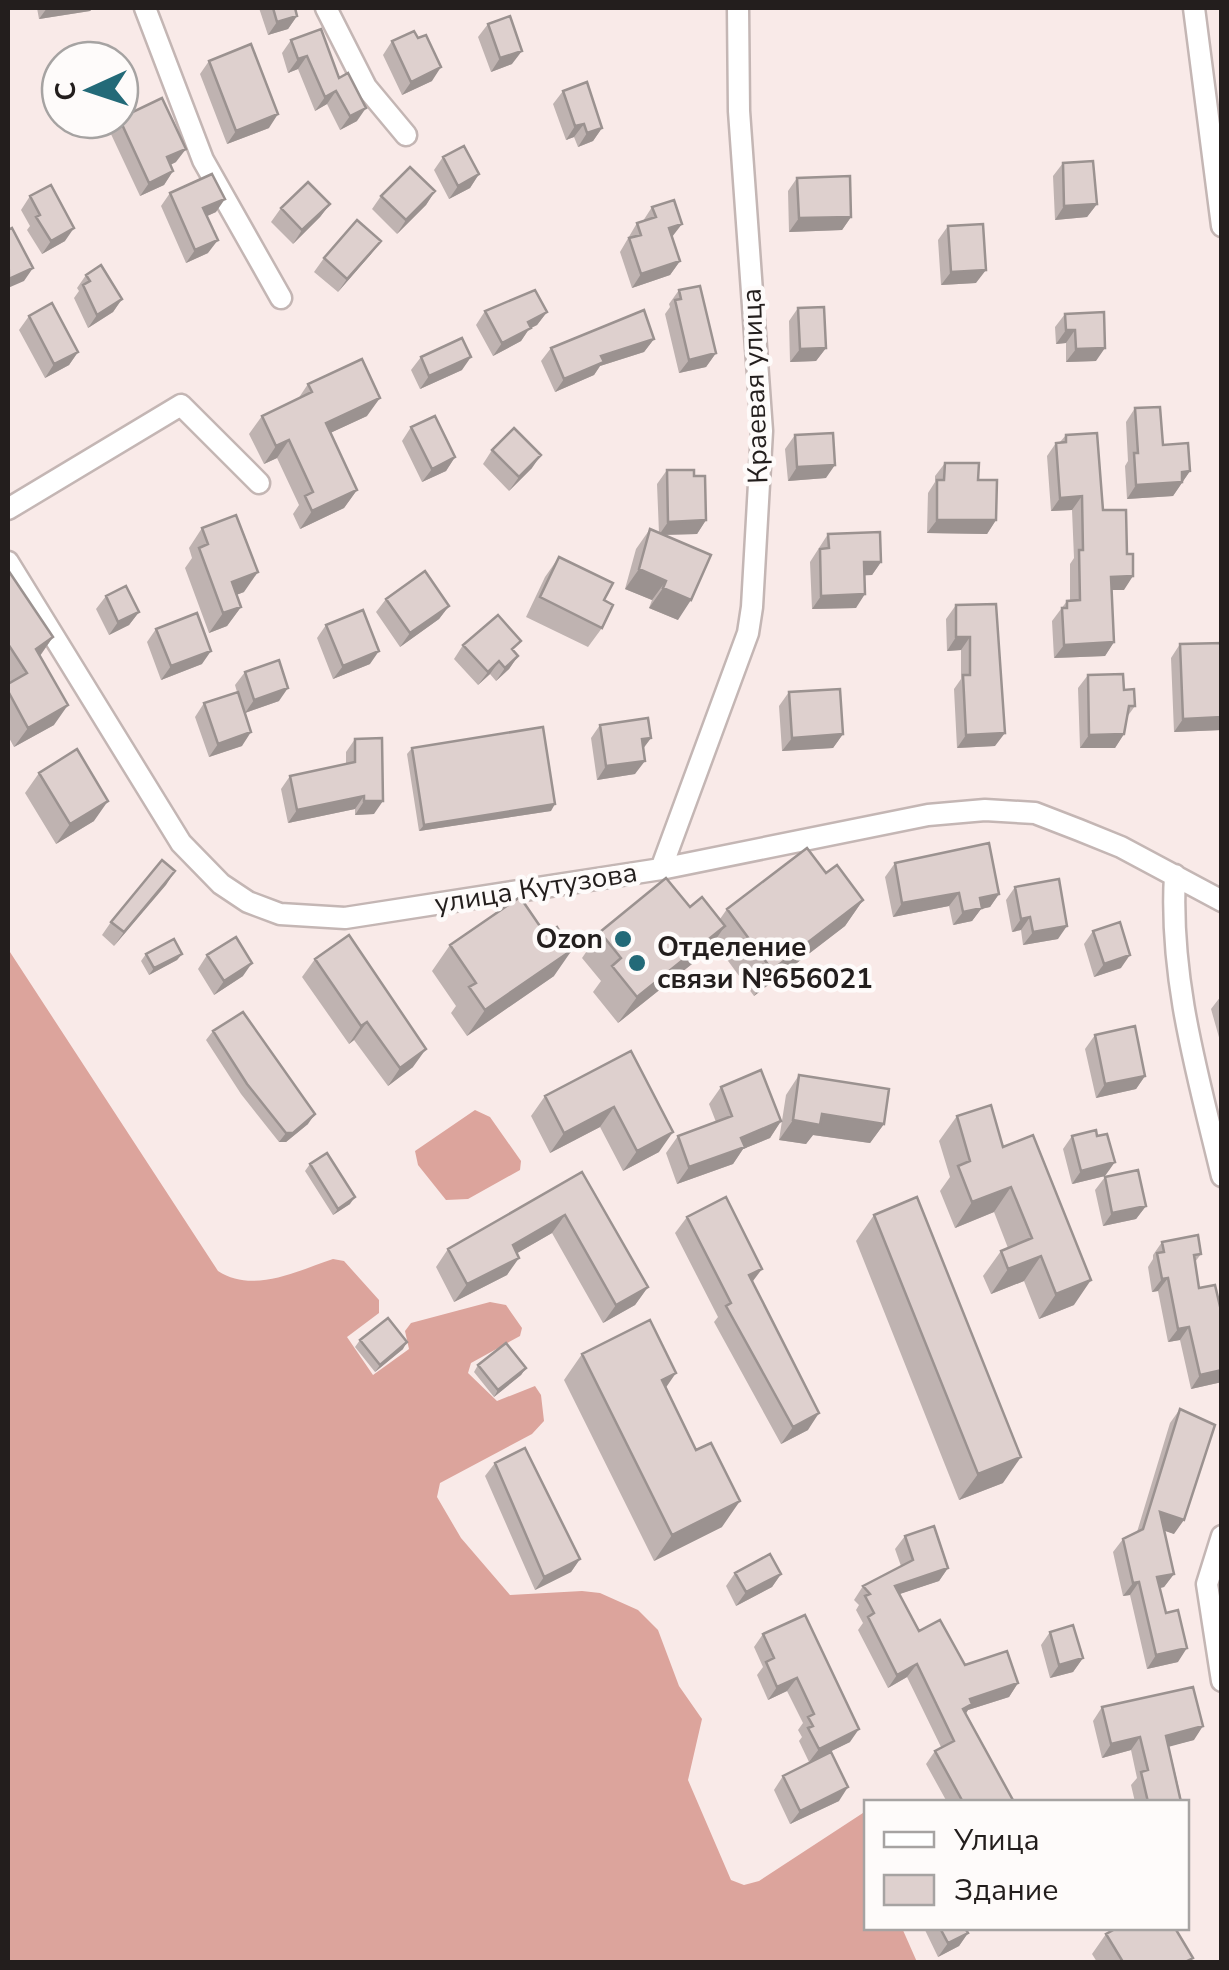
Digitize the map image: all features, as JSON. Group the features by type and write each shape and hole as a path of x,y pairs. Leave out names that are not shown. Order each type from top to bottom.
{"street":[{"path":"145,8 203,160 280,298"},
{"path":"326,8 366,87 406,134"},
{"name":"Краевая улица","path":"661,869 748,634 752,606 762,431 739,112 738,8"},
{"path":"1194,8 1222,226"},
{"path":"8,509 182,405 259,483"},
{"name":"улица Кутузова","path":"8,562 174,832 222,884 248,902 300,918 345,918 661,869 928,815 985,810 1034,814 1121,847 1222,901"},
{"path":"1175,875 1172,926 1178,987 1222,1176"},
{"path":"1222,1536 1207,1584 1222,1680"}],"shaded area":[{"path":"8,949 218,1271 246,1281 260,1280 333,1259 344,1261 379,1300 379,1313 347,1337 373,1375 409,1349 405,1331 411,1323 490,1302 506,1305 522,1328 520,1336 471,1363 468,1373 497,1401 535,1386 541,1395 544,1421 532,1434 440,1483 437,1497 461,1538 510,1595 600,1593 638,1610 658,1630 679,1686 702,1719 688,1780 731,1880 744,1885 759,1881 864,1812 864,1930 903,1930 917,1962 8,1962"},
{"path":"475,1110 490,1117 521,1161 520,1170 468,1199 446,1200 418,1165 415,1151"}],"building":[{"path":"273,8 295,8 297,16 277,22"},
{"path":"510,16 522,51 500,58 488,24"},
{"path":"321,29 339,78 348,73 366,108 350,116 336,91 325,97 307,56 298,59 291,40"},
{"path":"414,31 418,38 426,35 441,67 411,82 392,41"},
{"path":"251,44 278,114 236,131 209,61"},
{"path":"587,82 602,128 587,133 584,124 575,126 563,91"},
{"path":"162,98 186,149 167,157 173,171 149,183 129,140 140,140 140,108"},
{"path":"464,146 479,174 458,186 443,157"},
{"path":"1093,161 1097,204 1064,206 1063,163"},
{"path":"410,167 435,191 406,220 381,196"},
{"path":"212,174 225,199 203,208 218,240 195,250 170,193"},
{"path":"850,176 851,217 799,218 797,178"},
{"path":"308,182 330,204 302,230 281,208"},
{"path":"51,185 74,228 51,241 36,217 40,215 30,196"},
{"path":"674,200 682,224 669,228 680,261 641,274 629,238 641,235 637,223 656,217 652,207"},
{"path":"357,220 381,241 347,279 324,258"},
{"path":"983,224 986,270 951,272 948,226"},
{"path":"12,228 33,268 9,279 8,230"},
{"path":"101,265 122,299 97,315 83,285 90,281 86,275"},
{"path":"700,286 716,353 689,360 675,300 681,299 679,290"},
{"path":"535,290 547,312 528,322 531,328 502,343 485,311"},
{"path":"52,303 78,352 54,364 29,316"},
{"path":"824,307 826,348 800,349 798,308"},
{"path":"644,310 654,339 601,356 604,362 564,379 551,348"},
{"path":"1104,312 1105,348 1076,349 1075,330 1066,330 1065,314"},
{"path":"462,338 471,357 429,376 421,357"},
{"path":"362,359 380,398 326,423 357,490 312,511 305,496 313,492 289,440 276,446 262,416 312,392 308,384"},
{"path":"1160,407 1163,445 1188,443 1190,471 1182,472 1182,482 1136,485 1135,408"},
{"path":"435,416 455,457 432,469 411,427"},
{"path":"514,428 541,455 519,477 492,450"},
{"path":"833,433 835,465 797,467 795,435"},
{"path":"1097,433 1103,510 1126,510 1127,554 1133,554 1133,576 1111,577 1114,642 1064,645 1062,608 1067,608 1067,601 1080,600 1082,496 1060,498 1056,443 1066,442 1066,435"},
{"path":"945,463 979,463 978,480 997,480 996,520 937,520 937,480 944,480"},
{"path":"667,470 694,470 694,476 705,476 706,520 668,522"},
{"path":"236,515 258,572 232,582 241,607 223,613 199,548 208,544 202,528"},
{"path":"650,529 711,555 691,600 663,588 666,581 639,569"},
{"path":"880,532 881,562 864,562 865,594 821,596 820,549 829,548 828,534"},
{"path":"559,557 613,583 604,600 613,605 602,628 540,597"},
{"path":"8,570 53,637 36,649 68,705 28,728 8,691 8,684 27,673 8,644"},
{"path":"425,571 449,606 410,633 386,599"},
{"path":"126,586 139,612 118,622 106,596"},
{"path":"996,604 1005,733 966,735 963,675 970,675 970,637 956,637 956,605"},
{"path":"363,610 379,651 343,666 326,625"},
{"path":"197,613 211,651 171,666 156,629"},
{"path":"498,615 521,641 512,649 518,656 505,668 499,661 488,672 463,645"},
{"path":"1222,643 1222,717 1183,719 1180,644"},
{"path":"279,660 288,688 254,700 245,672"},
{"path":"1123,674 1124,690 1134,689 1135,706 1129,706 1124,734 1089,735 1088,675"},
{"path":"840,689 843,734 792,738 789,692"},
{"path":"238,692 251,732 218,744 204,703"},
{"path":"648,718 651,738 642,739 645,761 606,766 600,725"},
{"path":"543,727 555,804 424,825 412,748"},
{"path":"382,738 383,801 364,801 364,796 297,810 290,776 355,762 355,739"},
{"path":"77,749 108,801 70,824 39,773"},
{"path":"989,843 999,894 980,898 982,908 963,912 959,893 902,903 895,863"},
{"path":"807,848 826,873 837,865 863,900 772,970 727,909"},
{"path":"162,860 175,871 124,932 111,922"},
{"path":"666,878 690,907 702,897 725,926 637,997 612,966 621,958 600,932"},
{"path":"1059,879 1067,926 1033,932 1030,917 1021,919 1015,887"},
{"path":"520,897 546,935 557,927 572,950 485,1010 469,987 476,983 450,945"},
{"path":"1120,922 1130,955 1104,964 1093,931"},
{"path":"349,935 426,1049 400,1068 367,1022 361,1026 315,959"},
{"path":"236,937 252,963 224,981 207,955"},
{"path":"174,939 182,954 154,968 146,954"},
{"path":"243,1012 315,1114 293,1133 286,1133 247,1084 213,1031"},
{"path":"1135,1026 1145,1076 1105,1084 1095,1035"},
{"path":"631,1051 673,1132 637,1151 614,1107 564,1133 545,1096"},
{"path":"761,1070 781,1121 741,1138 745,1147 689,1167 678,1136 732,1116 721,1087"},
{"path":"799,1075 889,1089 884,1124 822,1114 820,1125 793,1120"},
{"path":"991,1105 1003,1147 1033,1135 1091,1280 1056,1294 1041,1256 1008,1269 1001,1251 1032,1238 1011,1187 972,1202 958,1166 970,1161 957,1116"},
{"path":"1096,1130 1097,1136 1107,1134 1115,1162 1081,1171 1072,1136"},
{"path":"327,1153 355,1197 338,1209 310,1164"},
{"path":"1138,1170 1146,1206 1112,1213 1105,1177"},
{"path":"582,1172 648,1287 616,1305 565,1215 513,1245 519,1258 467,1284 448,1249"},
{"path":"726,1197 762,1269 749,1275 819,1413 793,1427 726,1306 731,1303 687,1217"},
{"path":"917,1197 1021,1457 978,1474 874,1215"},
{"path":"1198,1235 1201,1254 1194,1255 1199,1288 1215,1285 1222,1315 1222,1370 1200,1375 1189,1327 1178,1329 1168,1278 1162,1279 1157,1253 1164,1252 1162,1242"},
{"path":"388,1318 407,1342 380,1365 360,1340"},
{"path":"650,1320 676,1373 662,1380 696,1450 711,1443 740,1501 672,1535 582,1354"},
{"path":"506,1343 526,1368 498,1390 478,1365"},
{"path":"1180,1409 1215,1425 1184,1520 1160,1512 1174,1574 1157,1577 1166,1613 1178,1610 1187,1648 1156,1655 1139,1582 1133,1583 1123,1539 1143,1529"},
{"path":"525,1448 580,1559 544,1577 495,1463"},
{"path":"934,1526 948,1568 895,1586 919,1631 940,1620 965,1665 1007,1651 1018,1683 970,1699 972,1704 963,1709 1013,1800 962,1800 935,1751 954,1741 917,1664 897,1675 868,1617 874,1613 865,1596 870,1594 863,1586 913,1560 905,1536"},
{"path":"770,1554 781,1574 746,1592 735,1573"},
{"path":"805,1615 859,1729 819,1749 808,1728 813,1726 808,1717 814,1714 797,1678 777,1687 766,1662 774,1658 763,1634"},
{"path":"1073,1625 1083,1658 1059,1665 1050,1632"},
{"path":"1193,1687 1203,1726 1166,1736 1181,1800 1148,1800 1141,1772 1148,1770 1140,1737 1111,1744 1102,1707"},
{"path":"831,1752 848,1787 800,1811 783,1776"},
{"path":"941,1930 966,1930 968,1933 948,1943"},
{"path":"1113,1930 1176,1930 1193,1958 1185,1962 1123,1962 1106,1934"}],"place":[{"name":"Ozon","path":"623,939"},
{"name":"Отделение связи №656021","path":"637,963"}]}
